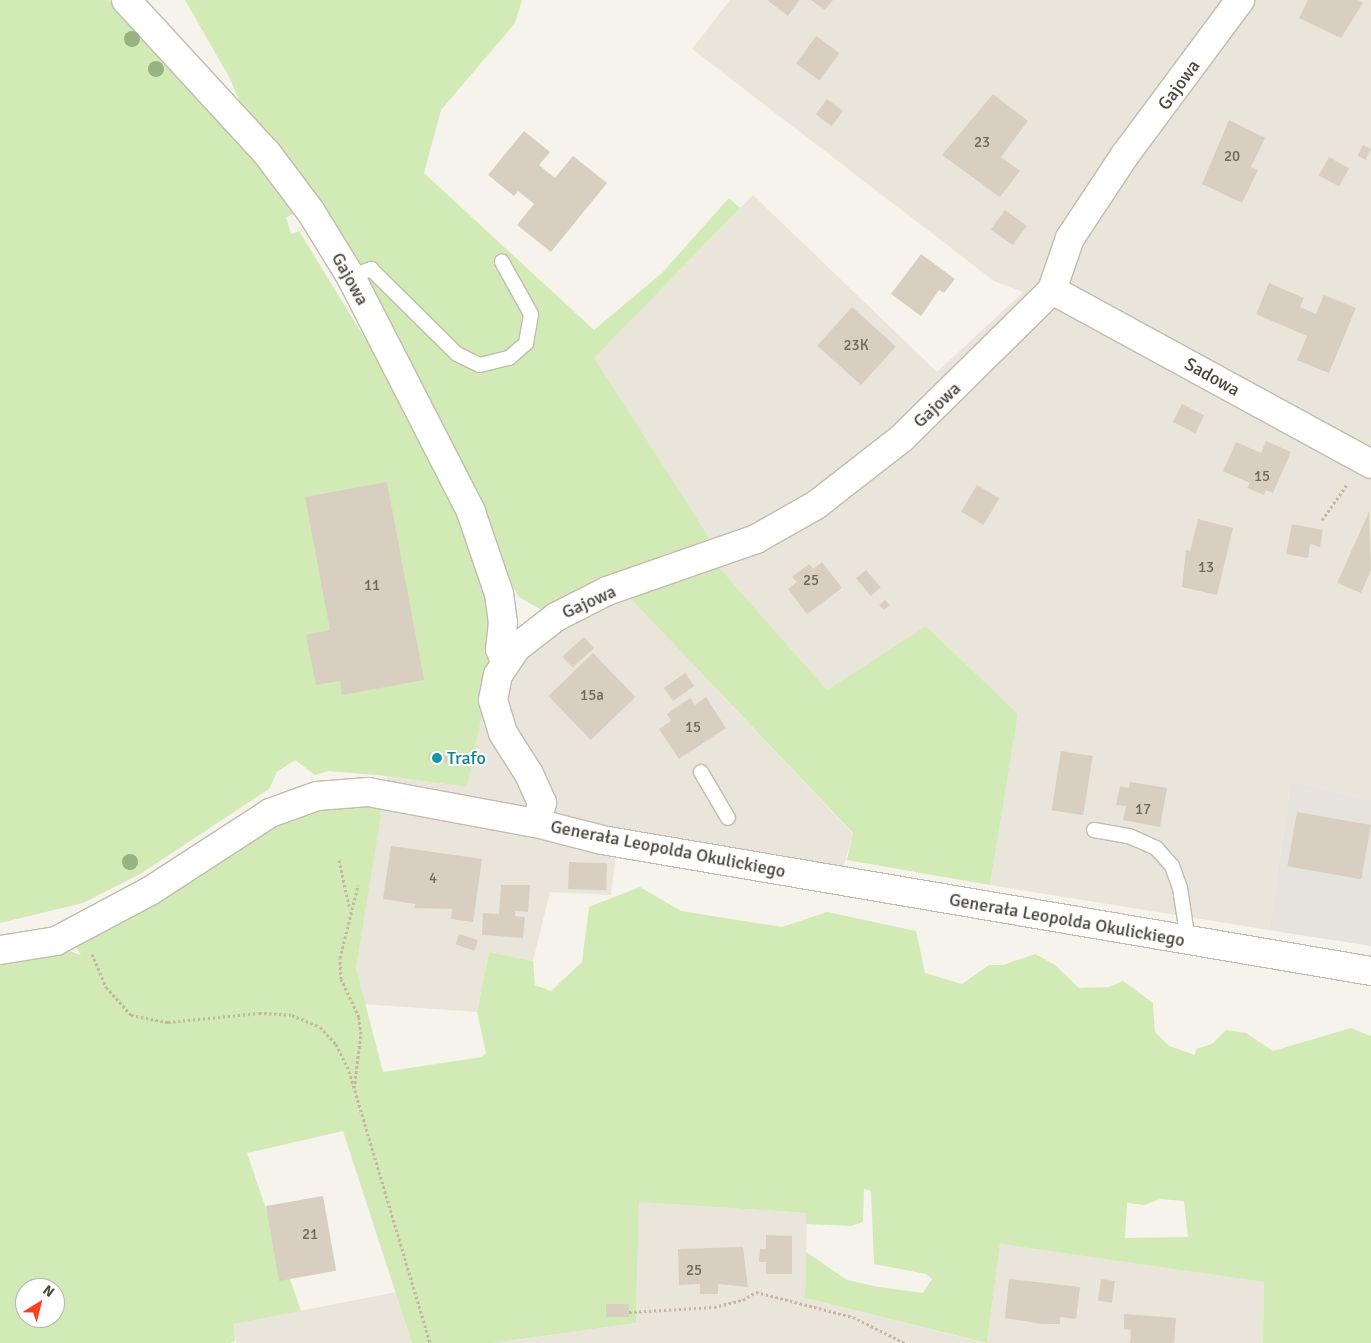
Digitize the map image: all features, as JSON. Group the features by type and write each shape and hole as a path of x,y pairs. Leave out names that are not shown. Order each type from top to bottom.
{"street":[{"name":"Gajowa","path":"126,0 266,152 311,212 351,278 471,512 499,594 503,622 500,649 505,662"},
{"name":"Gajowa","path":"536,823 542,803 496,716 493,700 505,662 556,617 607,591 756,539 816,504 902,438 1052,290 1070,238 1125,154 1240,0"},
{"name":"Sadowa","path":"1052,290 1361,472"},
{"name":"Generała Leopolda Okulickiego","path":"0,950 56,941 150,891 270,813 316,796 368,792 536,823 602,840 1371,971"}],"lane":[{"path":"351,278 371,269 457,354 480,365 509,358 526,343 531,314 502,262"},
{"path":"701,772 728,818"},
{"path":"1094,830 1129,836 1156,848 1172,866 1180,888 1188,941"}],"path":[{"path":"1322,520 1361,472"},
{"path":"339,860 350,909 349,932 340,958 341,979 359,1017 360,1034 353,1091"},
{"path":"350,909 358,886"},
{"path":"80,928 106,987 131,1015 168,1022 259,1013 292,1014 320,1028 336,1044 353,1091 430,1343"},
{"path":"629,1312 714,1306 743,1300 756,1292 853,1317 905,1343"}],"shaded area":[{"path":"730,0 1371,0 1371,800 1291,782 1269,930 990,885 1018,714 926,626 827,690 717,565 707,534 593,358 753,195 937,372 1023,292 994,281 692,49"},
{"path":"629,597 853,834 841,875 618,835 611,895 550,892 533,961 489,952 477,1012 363,1004 356,968 387,776 467,787 494,659 555,608"},
{"path":"1291,782 1371,800 1371,946 1269,930"},
{"path":"639,1202 807,1213 805,1298 985,1343 495,1343 636,1323"},
{"path":"1000,1244 1264,1282 1263,1343 987,1343"},
{"path":"396,1292 412,1343 236,1343 234,1324"}],"green space":[{"path":"0,0 108,0 218,114 297,213 286,217 291,234 299,231 383,368 491,581 494,659 467,787 387,776 328,771 315,775 295,760 277,772 269,789 140,874 83,903 0,923"},
{"path":"185,0 522,0 515,23 441,110 424,173 594,330 662,273 729,198 740,208 594,358 707,534 711,546 555,608 540,609 519,597 253,131 229,77"},
{"path":"717,565 827,690 926,626 1018,714 990,885 847,860 853,833 629,597"},
{"path":"383,803 356,968 383,1072 482,1057 486,1053 477,1012 489,952 533,961 535,985 551,991 582,962 589,907 640,887 681,911 782,927 827,912 916,931 925,973 962,984 989,965 1003,965 1035,954 1055,965 1079,988 1109,987 1123,981 1153,1003 1155,1032 1169,1046 1195,1055 1196,1049 1212,1044 1226,1030 1246,1033 1273,1051 1351,1028 1371,1036 1371,1343 1263,1343 1264,1282 1000,1244 987,1343 805,1298 806,1252 847,1280 879,1287 923,1293 932,1279 926,1274 874,1264 871,1191 864,1189 863,1222 851,1226 806,1224 806,1213 639,1202 636,1323 494,1343 412,1343 343,1131 247,1153 301,1311 234,1324 235,1341 230,1343 0,1343 0,965 64,949 81,955 71,939 295,808","holes":["1160,1199 1184,1201 1188,1237 1125,1238 1127,1203 1145,1205"]}],"building":[{"path":"767,0 799,0 788,16"},
{"path":"811,0 833,0 825,10"},
{"path":"1308,0 1358,0 1363,3 1341,38 1299,18"},
{"path":"816,36 839,53 819,81 796,64"},
{"path":"993,94 1028,121 1001,157 1020,171 1000,197 942,155"},
{"path":"827,99 843,111 832,126 816,114"},
{"path":"1229,120 1265,138 1251,167 1258,170 1242,203 1202,184"},
{"path":"524,131 550,152 539,165 555,178 573,156 607,183 551,252 517,225 534,204 518,191 514,196 488,175"},
{"path":"1363,145 1371,149 1366,160 1358,156"},
{"path":"1329,157 1349,168 1339,187 1319,175"},
{"path":"1005,210 1027,226 1013,245 991,229"},
{"path":"921,254 955,279 944,293 939,290 921,316 891,294"},
{"path":"1269,283 1304,298 1300,307 1316,314 1324,295 1356,308 1329,373 1297,360 1307,336 1256,314"},
{"path":"852,307 896,346 861,385 817,346"},
{"path":"1182,404 1204,415 1195,433 1173,422"},
{"path":"1266,441 1291,452 1273,493 1266,490 1264,495 1247,488 1250,483 1223,471 1236,442 1261,453"},
{"path":"387,482 424,680 342,695 340,681 316,685 306,635 330,630 305,497"},
{"path":"977,485 999,498 983,525 961,512"},
{"path":"1369,512 1371,570 1361,593 1337,583"},
{"path":"1198,519 1233,528 1217,595 1182,587 1186,550 1190,551"},
{"path":"1292,524 1323,530 1320,547 1310,544 1308,558 1286,554"},
{"path":"822,562 842,588 807,614 788,589 797,582 792,577 809,564 813,569"},
{"path":"866,570 881,588 871,596 856,578"},
{"path":"885,600 890,605 884,610 879,605"},
{"path":"584,637 594,648 572,668 562,656"},
{"path":"593,653 635,697 591,740 548,696"},
{"path":"685,673 694,686 673,701 664,688"},
{"path":"706,697 726,728 679,759 659,729 671,721 667,714 690,698 695,705"},
{"path":"1061,751 1093,756 1083,815 1052,810"},
{"name":"Trafo","path":"429,752 448,755 447,763 428,760"},
{"path":"1130,782 1167,788 1160,827 1123,820 1126,806 1116,805 1120,786 1129,788"},
{"path":"1297,812 1371,825 1361,879 1287,866"},
{"path":"391,846 482,859 473,922 451,919 452,909 414,908 415,904 383,899"},
{"path":"569,862 607,863 606,890 568,889"},
{"path":"501,885 530,885 528,912 515,911 515,916 525,917 523,938 482,935 483,913 499,914"},
{"path":"459,934 478,940 475,951 456,944"},
{"path":"323,1196 336,1271 279,1281 266,1206"},
{"path":"766,1235 792,1236 792,1274 766,1274 766,1262 759,1262 760,1249 766,1249"},
{"path":"743,1247 748,1287 718,1284 718,1294 700,1294 700,1284 679,1285 678,1249"},
{"path":"1009,1279 1080,1287 1076,1319 1060,1317 1060,1324 1042,1324 1005,1318"},
{"path":"1101,1279 1115,1281 1112,1303 1098,1301"},
{"path":"606,1304 629,1304 629,1317 606,1317"},
{"path":"1124,1314 1176,1318 1174,1343 1130,1343 1131,1330 1124,1329"}],"place":[{"name":"Trafo","path":"437,758"}]}
